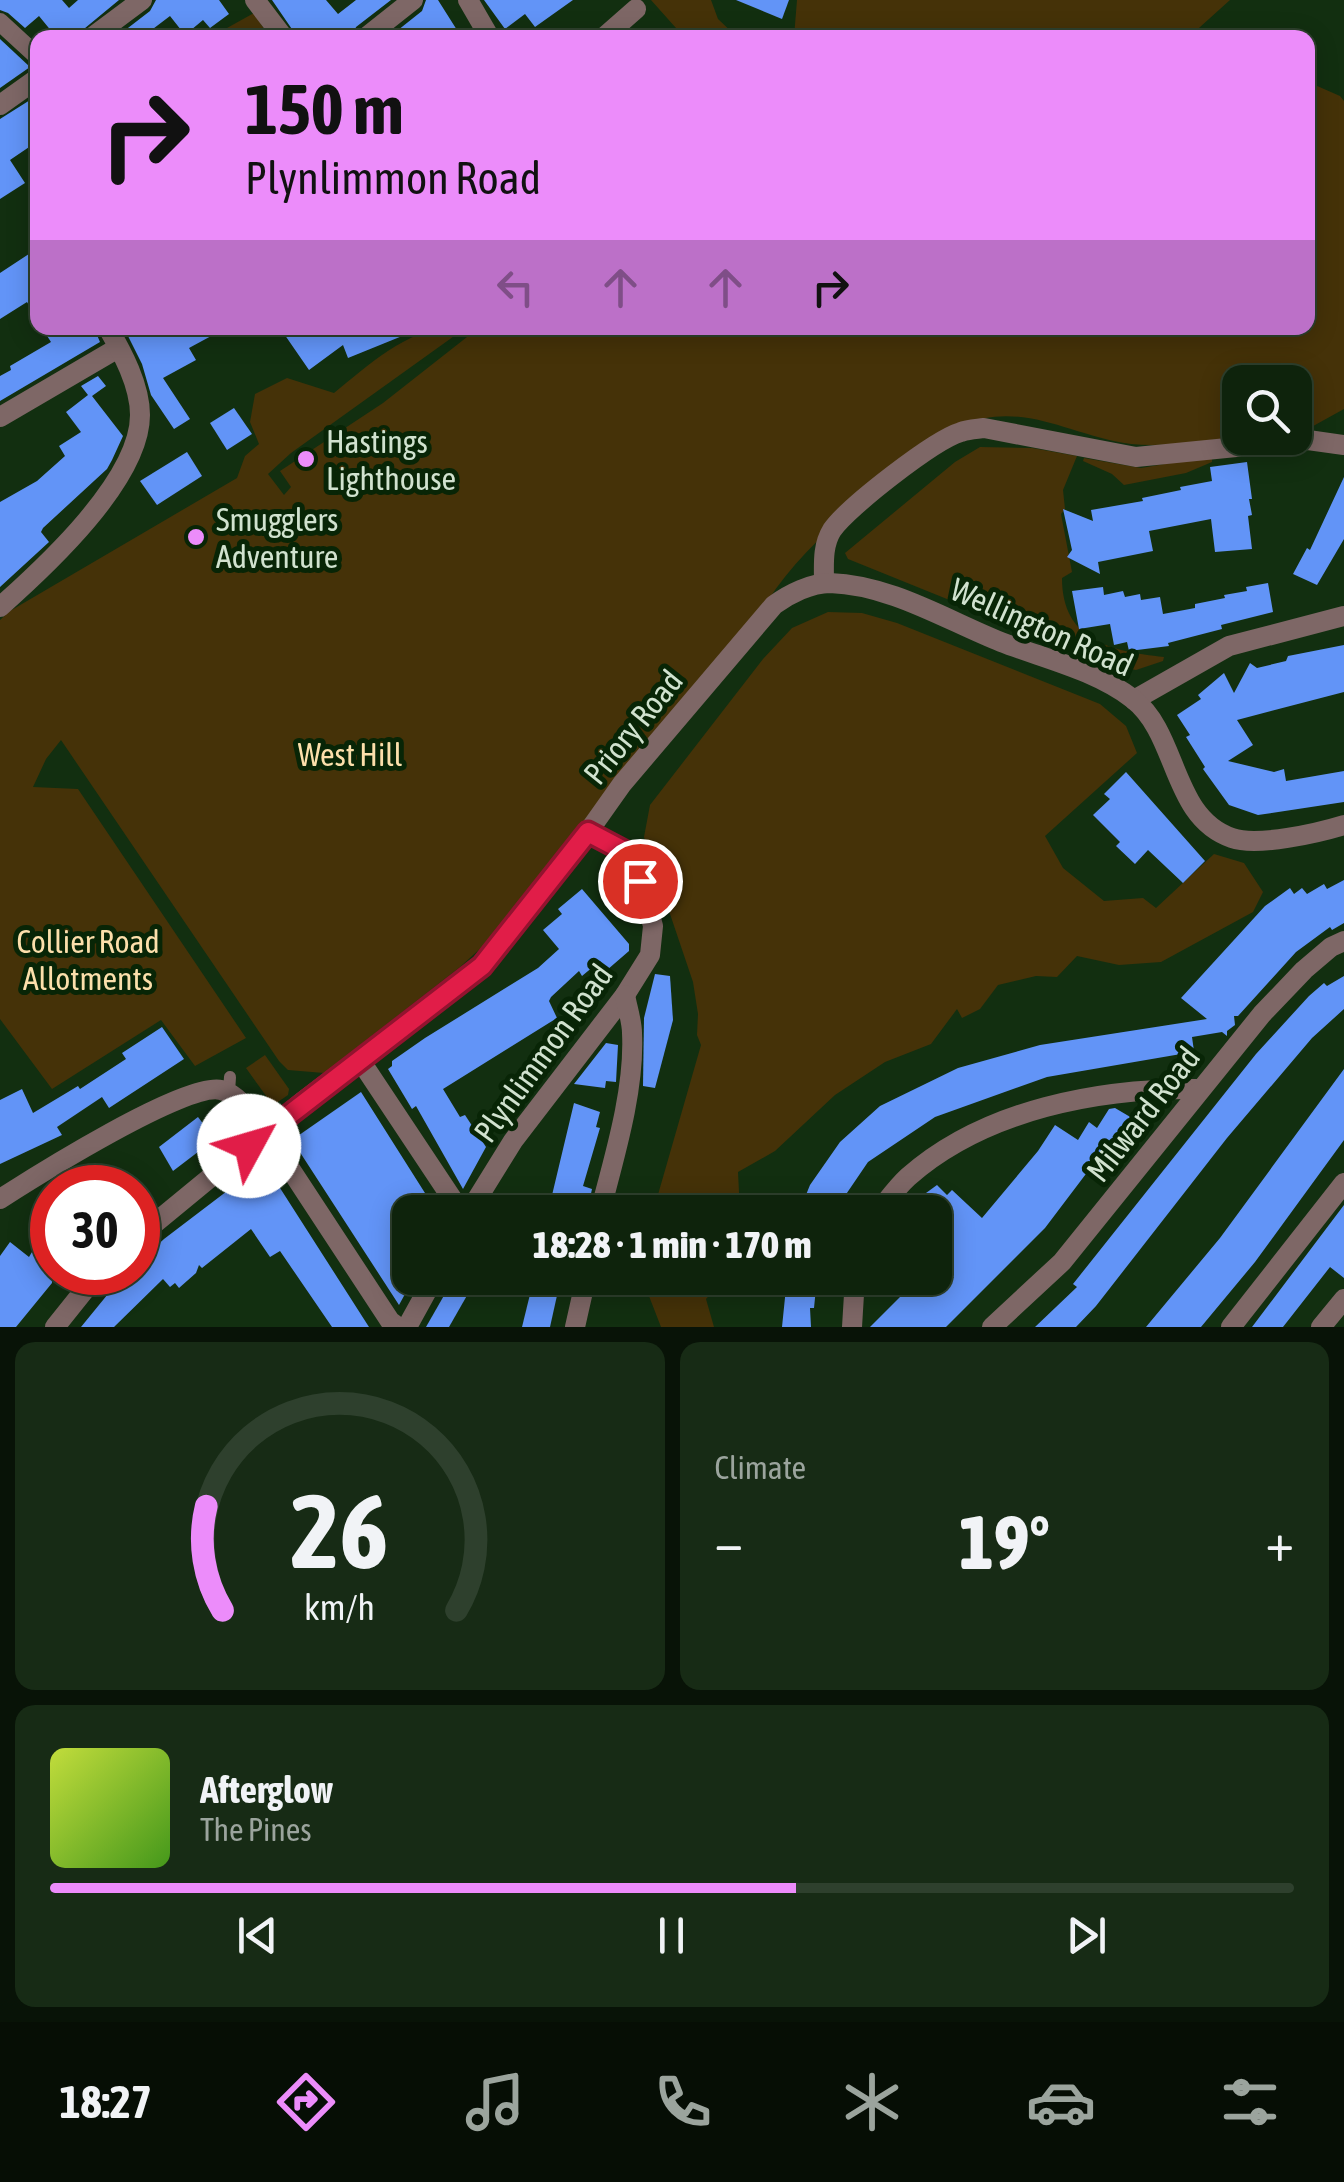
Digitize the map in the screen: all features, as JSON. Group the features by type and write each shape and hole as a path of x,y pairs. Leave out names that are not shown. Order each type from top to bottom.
{"street":[{"path":"101,30 142,0"},
{"path":"255,0 278,30"},
{"path":"375,30 413,0"},
{"path":"468,0 485,30"},
{"path":"613,30 636,9"},
{"path":"0,22 30,50"},
{"path":"0,105 30,84"},
{"path":"0,607 67,544 123,468 136,439 140,414 129,371 112,335"},
{"path":"0,417 118,348"},
{"path":"824,583 824,555 833,528 937,444 961,432 984,428 1136,457 1308,440 1344,445"},
{"name":"Wellington Road","path":"824,583 876,590 1094,676 1134,700 1151,720 1187,798 1204,821 1232,839 1262,840 1344,825"},
{"name":"Priory Road","path":"160,1218 482,966 622,784 774,604 824,583"},
{"path":"1134,700 1229,646 1344,616"},
{"name":"Plynlimmon Road","path":"481,1195 514,1141 650,955 653,926 640,881 626,852 588,832"},
{"name":"Milward Road","path":"992,1327 1062,1262 1199,1089 1304,970 1344,941"},
{"path":"604,1195 630,1064 632,1030 625,994"},
{"path":"360,1060 450,1195"},
{"path":"0,1198 171,1101 230,1084 390,1321 398,1327"},
{"path":"892,1195 939,1153 999,1122 1110,1093 1147,1088 1199,1089"},
{"path":"1231,1327 1344,1183"},
{"path":"55,1327 81,1295"},
{"path":"406,1327 424,1295"},
{"path":"574,1327 582,1295"},
{"path":"852,1327 853,1295"},
{"path":"1320,1327 1344,1300"}],"green space":[{"path":"651,0 711,0 718,19 730,30 678,30"},
{"path":"797,0 1230,0 1197,30 795,30"},
{"path":"254,13 265,30 223,30"},
{"name":"West Hill","path":"1315,85 1344,101 1344,409 1312,427 1312,365 1222,365 1222,439 1131,444 1025,417 1004,416 958,426 855,507 807,552 495,935 324,1073 288,1070 279,1061 61,740 46,759 33,787 78,789 246,1038 195,1066 161,1020 52,1089 0,1019 0,620 237,478 245,456 259,444 250,422 255,394 287,378 334,393 411,338 456,335 291,453 268,474 284,495 291,487 280,471 383,403 474,335 1315,335"},
{"path":"980,447 1032,448 1077,456 1063,490 1065,509 1061,514 1072,572 1062,578 1070,616 1093,639 1126,651 1164,657 1163,661 1136,670 1110,665 848,559 845,553 955,462"},
{"path":"1212,456 1212,462 1186,473 1124,485 1112,474 1083,461 1084,458 1141,468"},
{"path":"828,612 862,613 897,623 1100,704 1126,726 1137,753 1045,836 1063,868 1104,901 1143,898 1156,908 1214,854 1244,863 1263,892 1253,912 1161,962 1119,965 1077,956 1057,977 1036,976 998,985 980,1009 962,1018 957,1009 931,1044 885,1062 835,1095 775,1151 738,1172 739,1195 658,1195 701,1045 693,982 644,837 650,805 763,659 792,628"},
{"path":"265,1055 289,1089 288,1095 275,1104 246,1068"},
{"path":"649,1295 710,1295 706,1299 714,1327 661,1327"}],"building":[{"path":"0,0 62,0 69,8 78,0 119,0 83,30 50,30 39,16 25,28 0,10"},
{"path":"156,0 219,0 229,14 210,28 203,20 191,30 181,30 170,16 152,30 125,30 150,11"},
{"path":"272,0 326,0 338,14 356,0 391,0 355,30 293,30"},
{"path":"426,0 438,0 457,30 398,30 422,11"},
{"path":"484,0 573,0 535,27 525,14 505,29"},
{"path":"736,0 789,0 782,19"},
{"path":"0,39 30,67 0,88"},
{"path":"30,100 30,146 10,160 25,183 0,199 0,119"},
{"path":"30,253 30,307 27,302 0,319 0,273"},
{"path":"46,335 97,335 100,342 0,401 0,376 51,342"},
{"path":"128,335 213,335 189,348 196,360 163,378 190,419 174,429 151,395"},
{"path":"285,335 405,335 348,358 343,345 309,370"},
{"path":"98,376 106,386 92,396 123,436 112,460 43,528 41,532 49,542 0,587 0,502 37,481 65,456 59,446 81,432 66,412 88,395 81,386"},
{"path":"234,408 252,434 227,450 210,423"},
{"path":"187,452 202,476 157,505 140,481"},
{"path":"1247,462 1252,549 1215,552 1211,519 1149,531 1153,551 1098,562 1100,574 1067,557 1072,550 1063,509 1093,521 1091,510 1143,501 1142,498 1212,481 1210,467"},
{"path":"1344,477 1344,539 1317,585 1293,574 1307,548 1310,550"},
{"path":"1268,583 1273,612 1221,625 1222,629 1168,643 1169,646 1129,651 1127,642 1114,645 1110,624 1079,629 1072,591 1103,587 1104,595 1123,591 1125,597 1140,594 1141,600 1160,597 1163,614 1195,608 1195,604"},
{"path":"1344,645 1344,692 1237,720 1253,745 1228,761 1274,772 1284,769 1286,781 1344,771 1344,802 1258,815 1229,805 1203,769 1186,737 1190,735 1177,715 1201,699 1198,695 1224,673 1234,693 1250,663 1257,668 1286,661 1288,656"},
{"path":"1126,772 1205,861 1183,883 1148,850 1135,864 1093,815 1110,799 1104,794"},
{"path":"1344,880 1344,923 1332,930 1330,927 1296,952 1234,1016 1235,1025 1227,1036 1222,1032 1192,1037 1194,1051 1181,1054 1047,1077 935,1117 868,1162 846,1195 806,1195 840,1142 880,1106 958,1068 1040,1045 1207,1019 1181,998 1265,906 1290,888 1294,894 1302,888 1307,894 1324,884 1327,889"},
{"path":"582,889 629,944 629,951 607,970 600,961 582,976 579,971 549,1001 557,1018 443,1089 460,1117 465,1115 486,1147 463,1189 416,1106 412,1109 388,1069 392,1061 538,968 559,949 543,930 562,914 558,909"},
{"path":"655,974 670,976 673,1020 655,1088 643,1086 644,1018"},
{"path":"1344,976 1344,1009 1312,1038 1227,1138 1096,1306 1076,1327 1035,1327 1077,1287 1073,1284 1256,1054 1309,996 1324,983 1327,986"},
{"path":"162,1027 184,1059 109,1108 102,1097 57,1127 62,1135 0,1164 0,1100 22,1089 33,1113 126,1059 122,1053"},
{"path":"606,1043 618,1045 616,1082 606,1081 605,1088 574,1084"},
{"path":"1344,1069 1344,1140 1255,1262 1201,1327 1146,1327 1220,1238"},
{"path":"361,1092 426,1195 392,1195 392,1294 292,1140"},
{"path":"574,1103 600,1112 596,1127 600,1128 583,1186 592,1189 591,1195 552,1195"},
{"path":"1115,1108 1132,1118 1105,1157 1101,1154 1045,1228 946,1327 870,1327 902,1295 952,1295 952,1195 947,1195 952,1190 982,1218 1055,1125 1078,1140 1089,1122 1097,1128 1109,1109"},
{"path":"198,1117 215,1139 173,1171 159,1147"},
{"path":"264,1163 369,1327 332,1327 280,1251 270,1257 251,1229 202,1268 199,1265 179,1288 175,1283 170,1287 163,1279 160,1282 160,1243"},
{"path":"937,1185 947,1195 924,1195 926,1193"},
{"path":"1344,1205 1344,1278 1330,1267 1283,1327 1252,1327"},
{"path":"10,1242 30,1255 30,1295 42,1295 16,1327 0,1327 0,1256"},
{"path":"107,1295 147,1295 114,1327 81,1327"},
{"path":"444,1295 467,1295 449,1327 426,1327"},
{"path":"530,1295 557,1295 550,1327 522,1327"},
{"path":"785,1295 815,1295 814,1308 810,1308 811,1327 782,1327"}],"place":[{"name":"Hastings Lighthouse","path":"306,459"},
{"name":"Smugglers Adventure","path":"196,537"}],"route":[{"path":"249,1146 482,966 588,832 626,852 640,881"}],"park label":[{"name":"Collier Road Allotments","path":"88,960"}]}
